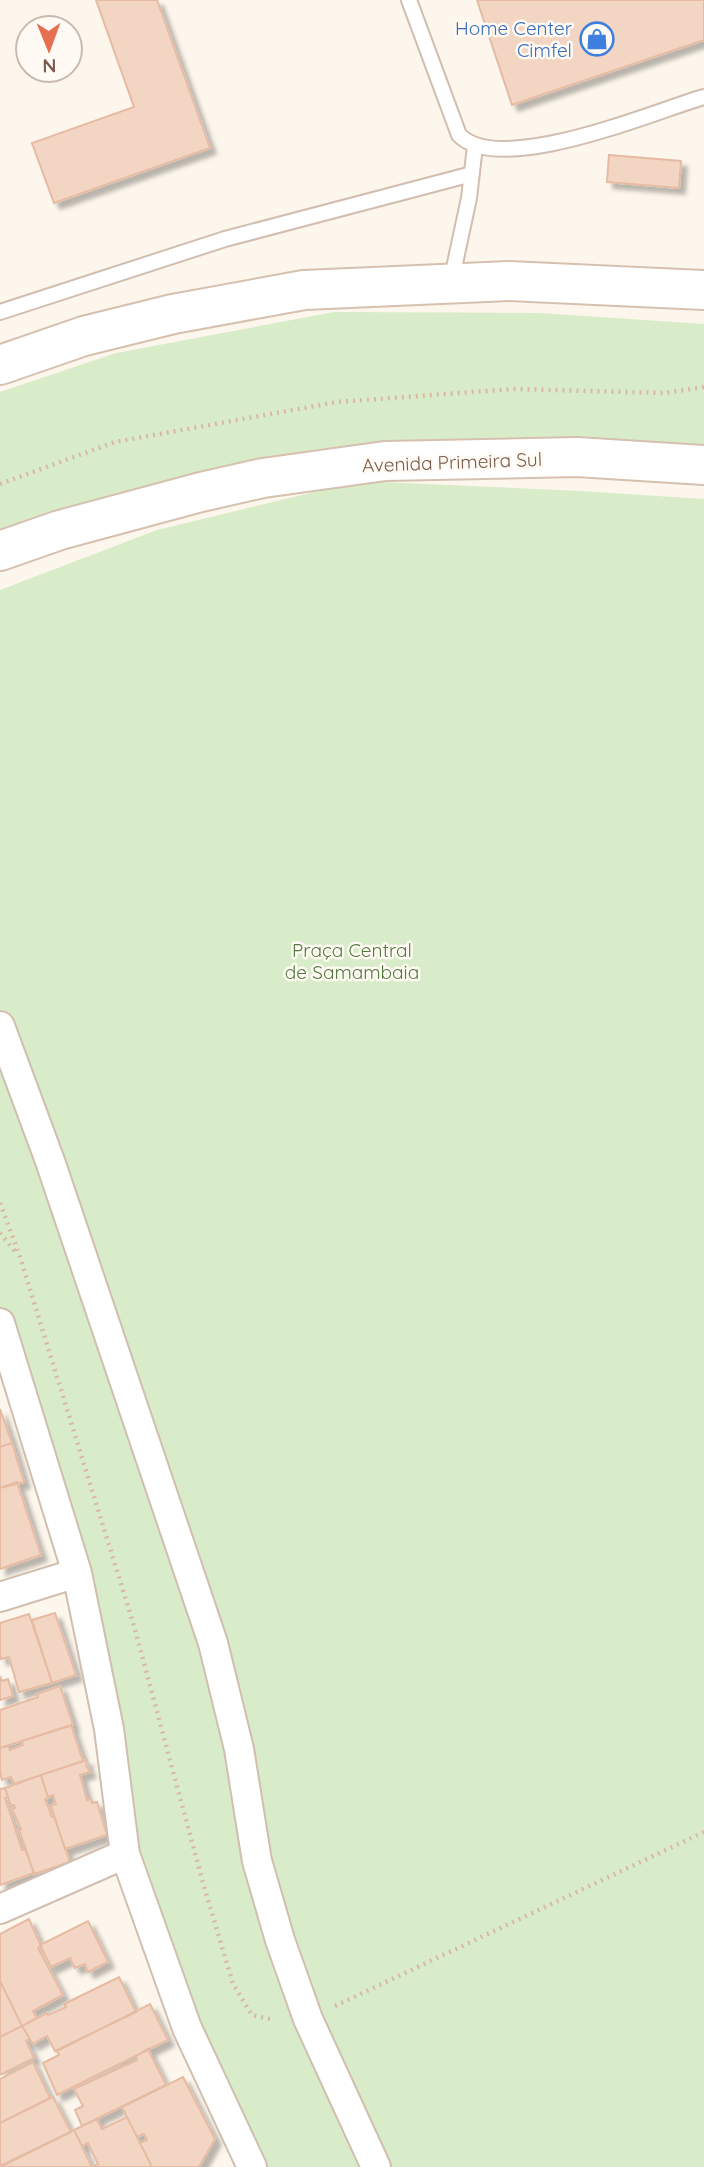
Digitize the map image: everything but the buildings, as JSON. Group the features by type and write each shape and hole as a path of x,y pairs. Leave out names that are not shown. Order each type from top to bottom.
{"main road":[{"path":"0,365 85,335 173,314 304,290 451,283 570,282 704,290"},
{"name":"Avenida Primeira Sul","path":"0,551 60,530 214,489 263,478 385,461 577,457 704,465"}],"street":[{"path":"0,1026 51,1161 214,1643 239,1749 257,1861 280,1940 308,2019 376,2167"},
{"path":"0,1323 77,1573 109,1729 125,1854 187,2028 252,2167"},
{"path":"0,1597 77,1573"},
{"path":"0,1909 125,1854"}],"lane":[{"path":"409,0 458,135 475,146 504,151 589,135 704,97"},
{"path":"451,283 475,146"},
{"path":"0,312 225,239 472,174"}],"path":[{"path":"0,484 115,442 337,402 514,390 665,393 704,387"},
{"path":"0,1233 20,1257"}],"green space":[{"path":"334,312 539,313 704,324 704,451 351,453 0,545 0,392 116,353"},
{"name":"Praça Central de Samambaia","path":"360,481 704,499 704,2167 252,2167 158,1951 109,1729 0,1331 0,590 157,530"}],"place":[{"name":"Home Center Cimfel","path":"597,39"}]}
